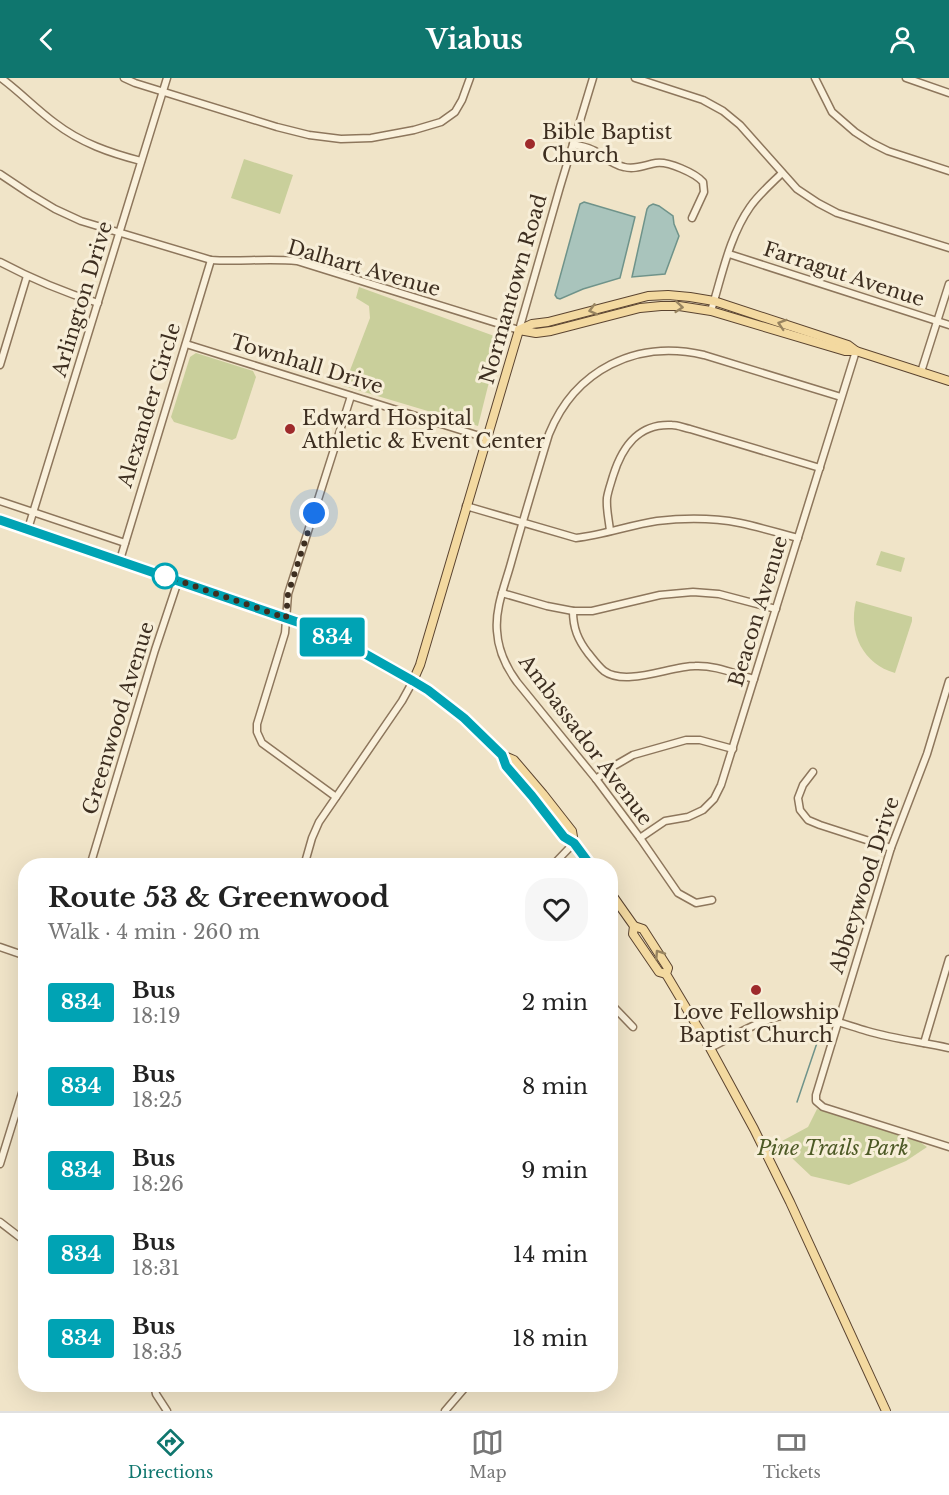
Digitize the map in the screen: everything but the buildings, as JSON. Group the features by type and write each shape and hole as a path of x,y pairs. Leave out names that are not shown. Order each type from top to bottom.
{"main road":[{"name":"Dalhart Avenue","path":"519,330 532,324 548,322 648,296 668,295 714,302 848,345 856,351"},
{"name":"Dalhart Avenue","path":"519,330 536,333 551,331 640,308 679,306 711,311 845,351 856,351 949,381"},
{"name":"Normantown Road","path":"413,681 420,665 519,330"},
{"path":"0,520 309,626 413,681 437,696 464,718 502,755 506,766 564,837 574,843 585,858"},
{"path":"618,903 634,926 633,933 659,972 666,974 710,1048 767,1154 886,1411"}],"street":[{"path":"1,78 55,123 83,141 108,152 141,161"},
{"path":"124,78 277,127 309,135 340,139 371,138 441,122 455,112 470,78"},
{"name":"Arlington Drive","path":"28,530 167,78"},
{"name":"Normantown Road","path":"519,330 593,78"},
{"path":"635,78 703,100 723,111 740,125 797,189 818,203 837,213 949,248"},
{"path":"815,78 832,112 864,138 888,151 949,171"},
{"path":"906,78 949,93"},
{"path":"573,144 593,150 622,167 630,168 658,163 672,165 698,177 703,182 704,192 692,218"},
{"path":"711,311 742,221 763,191 782,173"},
{"name":"Dalhart Avenue","path":"0,174 55,209 81,221 211,260 297,261 519,330"},
{"name":"Farragut Avenue","path":"729,254 949,325"},
{"name":"Alexander Circle","path":"120,560 211,260"},
{"path":"0,262 60,290 98,303"},
{"path":"0,365 27,276"},
{"path":"921,372 949,284"},
{"name":"Townhall Drive","path":"186,344 486,438"},
{"name":"Ambassador Avenue","path":"712,900 696,903 678,893 596,779 517,682 508,669 500,650 496,631 498,608 549,434 565,403 601,370 622,360 655,351 696,353 841,397"},
{"name":"Beacon Avenue","path":"640,838 665,821 688,817 703,810 714,799 721,785 856,351"},
{"path":"336,797 262,743 257,724 285,633 288,594 351,396"},
{"path":"610,531 608,497 620,456 632,439 655,427 672,425 690,429 820,468"},
{"path":"0,501 125,543"},
{"path":"466,506 576,538 658,521 709,519 738,523 798,538"},
{"name":"Greenwood Avenue","path":"92,858 178,581"},
{"path":"502,593 573,611 592,611 660,595 693,592 719,594 776,609"},
{"path":"573,611 574,628 580,642 604,671 611,674 624,678 687,666 699,666 754,679"},
{"path":"306,858 319,822 404,699 413,681"},
{"name":"Abbeywood Drive","path":"949,681 927,754 891,848 816,1095 816,1101 823,1107 949,1147"},
{"path":"596,779 633,755 686,741 700,740 733,749"},
{"path":"813,772 802,785 798,798 800,810 808,820 891,848"},
{"path":"560,858 574,843"},
{"path":"0,947 18,953"},
{"path":"924,1043 949,959"},
{"path":"618,1011 633,1027"},
{"path":"710,1048 760,1023 778,1016 796,1014 838,1021 868,1032 949,1048"},
{"path":"0,1164 18,1106"},
{"path":"0,1222 18,1236"},
{"path":"156,1392 166,1411"},
{"path":"445,1411 461,1392"}],"green space":[{"path":"244,159 293,175 280,214 231,198"},
{"path":"359,287 497,337 499,342 478,426 344,386 370,318 369,306 356,298"},
{"path":"196,353 253,371 256,377 236,438 232,440 174,422 171,417 190,357"},
{"path":"881,551 905,558 901,572 876,565"},
{"path":"856,601 912,617 895,673 874,662 860,646 854,624"},
{"name":"Pine Trails Park","path":"817,1109 920,1142 927,1147 906,1161 849,1185 811,1176 793,1159 782,1141 808,1127"}],"water":[{"path":"584,202 635,217 620,278 583,289 560,299 555,295 580,204"},
{"path":"653,204 673,216 679,236 665,274 632,277 647,209"}],"waterway":[{"path":"797,1102 820,1034"}],"bus line":[{"name":"834","path":"0,520 309,626 413,681 464,718 502,755 506,766 564,837 574,843 585,858"}],"place":[{"name":"Bible Baptist Church","path":"530,144"},
{"name":"Edward Hospital Athletic & Event Center","path":"290,429"},
{"name":"Love Fellowship Baptist Church","path":"756,990"}],"route":[{"path":"165,576 286,618 288,594 314,513"}]}
